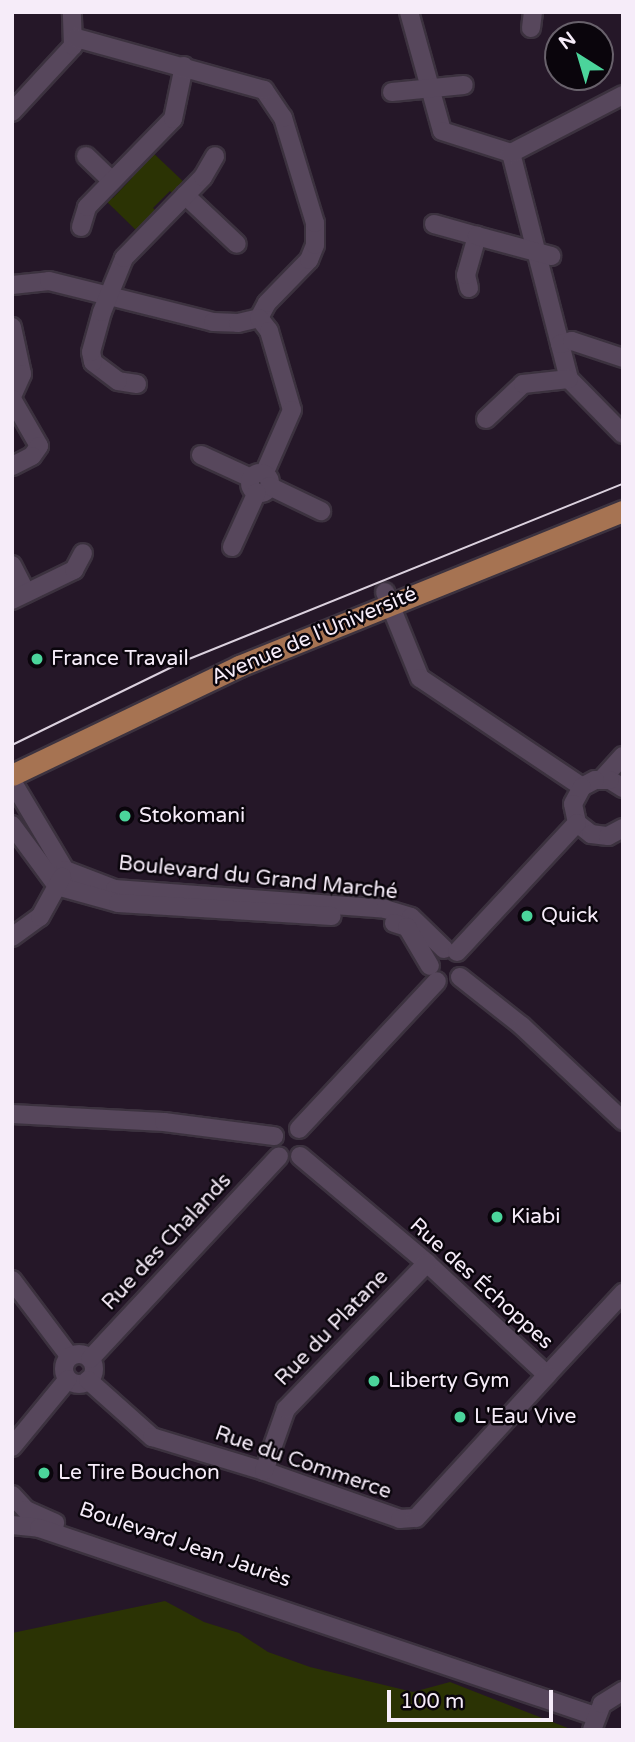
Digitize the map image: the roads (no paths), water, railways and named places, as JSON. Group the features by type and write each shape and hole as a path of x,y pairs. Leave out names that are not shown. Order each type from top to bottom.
{"main road":[{"name":"Avenue de l'Université","path":"12,775 156,703 387,599 623,498"},
{"name":"Avenue de l'Université","path":"12,760 149,690 623,511"}],"street":[{"path":"12,112 68,54 76,38 72,12"},
{"path":"409,12 428,89 444,133 512,153 623,95"},
{"path":"76,38 257,85 275,102 315,223 309,260 267,303 259,318"},
{"path":"81,227 87,206 173,119 184,66"},
{"path":"392,92 464,85"},
{"path":"512,153 543,254 569,379 623,435"},
{"path":"86,156 112,181"},
{"path":"137,384 118,381 95,366 91,357 109,297 124,258 185,195 215,156"},
{"path":"185,195 237,244"},
{"path":"434,224 543,254"},
{"path":"469,288 466,275 477,236"},
{"path":"12,285 44,281 213,322 259,318"},
{"path":"232,547 292,410 269,331 259,318"},
{"path":"12,327 22,374 12,398 39,446 32,456 12,466"},
{"path":"560,345 572,341 623,358"},
{"path":"486,419 523,384 569,379"},
{"path":"201,455 321,511"},
{"path":"12,565 19,597 74,570 83,553"},
{"path":"387,599 414,668 429,687 582,787 616,782"},
{"path":"616,782 623,756"},
{"path":"616,782 623,764"},
{"path":"12,781 60,874"},
{"path":"582,787 573,804 577,823 599,837 623,828"},
{"name":"Boulevard du Grand Marché","path":"12,802 37,848 60,874 118,903 377,919 407,927 434,973"},
{"path":"299,1129 434,973 434,955 451,951 577,823"},
{"path":"12,825 60,874"},
{"path":"12,937 40,917 60,874"},
{"name":"Boulevard du Grand Marché","path":"60,874 115,889 384,909 411,917 451,951"},
{"path":"434,973 447,983 460,977 464,964 451,951"},
{"path":"460,977 522,1026 623,1121"},
{"path":"12,1114 164,1122 274,1136 285,1126 299,1129 306,1142 300,1156 289,1159 279,1156 274,1136"},
{"name":"Rue des Chalands","path":"90,1359 279,1156"},
{"name":"Rue des Échoppes","path":"300,1156 427,1263 547,1375 623,1293"},
{"name":"Rue du Platane","path":"264,1471 286,1409 427,1263"},
{"path":"12,1280 70,1357"},
{"path":"78,1354 90,1359 93,1368 88,1380 68,1380 64,1368 70,1357 78,1354"},
{"name":"Rue du Commerce","path":"88,1380 152,1437 264,1471 400,1519 416,1518 547,1375"},
{"path":"12,1447 68,1380"},
{"name":"Boulevard Jean Jaurès","path":"12,1495 37,1517 264,1595 326,1620 346,1633"},
{"name":"Boulevard Jean Jaurès","path":"12,1525 39,1528 346,1633 593,1723"},
{"path":"593,1723 602,1704 623,1691"}],"tram line":[{"path":"12,745 184,661 623,484"}],"place":[{"name":"France Travail","path":"37,659"},
{"name":"Stokomani","path":"125,816"},
{"name":"Quick","path":"527,916"},
{"name":"Kiabi","path":"497,1217"},
{"name":"Liberty Gym","path":"374,1381"},
{"name":"L'Eau Vive","path":"460,1417"},
{"name":"Le Tire Bouchon","path":"44,1473"}]}
